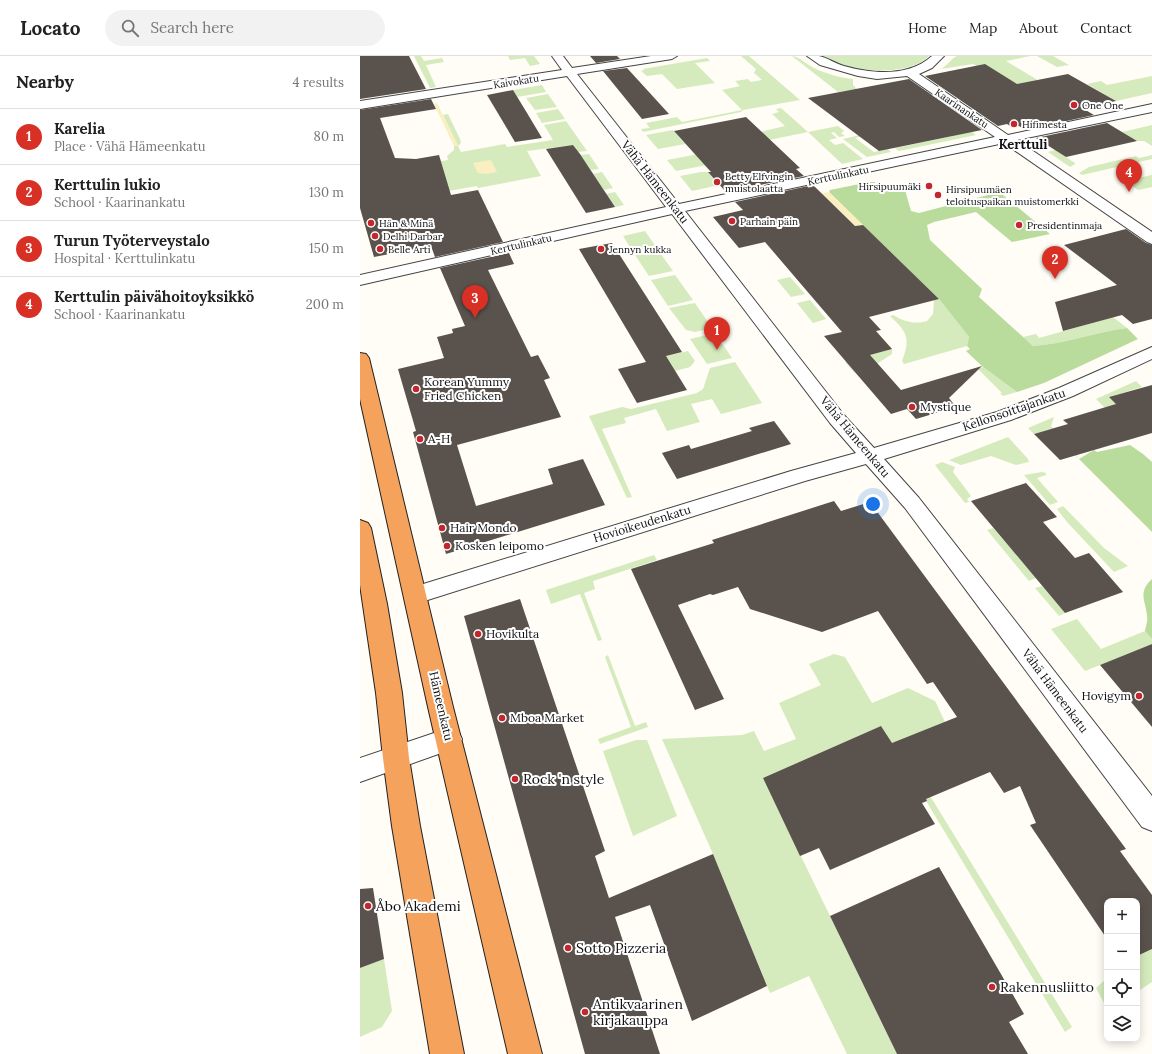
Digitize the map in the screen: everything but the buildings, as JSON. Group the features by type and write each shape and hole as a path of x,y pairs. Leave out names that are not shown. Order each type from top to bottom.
{"highway":[{"name":"Hämeenkatu","path":"360,358 464,808 525,1054"},
{"path":"360,528 375,604 389,692 396,758 408,834 447,1054"}],"street":[{"name":"Vähä Hämeenkatu","path":"557,56 837,419 912,503 1152,818"},
{"name":"Kaivokatu","path":"360,105 672,56"},
{"path":"812,56 833,67 853,72 885,74 910,73 930,64 939,56"},
{"name":"Kaarinankatu","path":"910,73 1152,239"},
{"name":"Kerttulinkatu","path":"360,280 676,209 1152,108"},
{"name":"Kellonsoittajankatu","path":"870,456 910,445 1025,408 1066,392 1152,352"},
{"name":"Hovioikeudenkatu","path":"415,595 798,476 870,456"},
{"path":"360,770 449,739"}],"green space":[{"path":"414,56 421,56 424,61 442,58 444,62 426,65 436,87 430,88"},
{"path":"508,56 534,56 540,64 530,66 525,58 510,60"},
{"path":"741,56 749,56 800,100 743,110 741,112 643,132 641,129 650,128 646,123 677,117 682,122 742,110 722,90 740,86 735,81 748,79 751,82 762,80 754,73 756,69"},
{"path":"792,56 797,57 811,67 824,72 839,77 853,79 853,85 857,89 838,92"},
{"path":"823,56 929,56 920,63 907,68 877,70 846,66"},
{"path":"957,56 1030,56 1006,61 1051,88 1047,102 973,64 941,69"},
{"path":"1037,56 1053,56 1069,65 1057,67"},
{"path":"707,58 710,61 695,63 715,83 677,89 662,74 647,76 641,71 644,70 643,69"},
{"path":"1152,76 1152,93 1116,101 1087,84 1101,81 1107,85"},
{"path":"542,85 546,92 517,97 513,90"},
{"path":"548,94 557,107 535,110 526,98"},
{"path":"781,108 808,132 769,140 760,132 785,126 772,114 779,112 776,109"},
{"path":"558,109 565,119 542,123 536,113"},
{"path":"448,114 460,139 461,143 458,146 443,115"},
{"path":"951,116 976,135 899,151 895,148 953,136"},
{"path":"566,121 587,151 578,152 573,145 527,151 541,176 478,188 477,186 426,195 415,166 448,160 447,156 454,150 454,146 458,146 461,152 505,144 507,147 553,140 544,125"},
{"path":"1152,125 1152,146 1144,141 1137,141 1122,132"},
{"path":"838,126 844,131 841,133 845,136 839,137 834,132 831,133 837,138 829,140 835,145 843,143 863,159 842,164 808,132"},
{"path":"673,130 685,144 658,149 646,135"},
{"path":"877,131 876,133 855,138 874,152 888,149 891,152 867,157 843,139"},
{"path":"761,142 780,148 768,153 676,171 667,160"},
{"path":"1055,150 1075,164 1070,167 1048,152"},
{"path":"589,154 599,169 591,170 580,155"},
{"path":"1152,155 1152,159 1082,175 1079,173 1089,167 1136,156 1139,158"},
{"path":"602,172 613,188 604,190 593,174"},
{"path":"708,172 719,185 692,191 680,176"},
{"path":"1152,175 1152,187 1138,190 1125,181"},
{"path":"874,182 882,186 901,185 905,190 911,211 919,213 988,195 1003,195 1050,234 1012,242 976,212 927,225 930,240 982,289 979,297 1033,346 1057,343 1127,328 1138,339 1044,383 1017,392 983,367 966,351 970,349 967,346 969,337 939,299 829,192 830,190"},
{"path":"615,192 624,205 615,207 606,194"},
{"path":"645,231 656,247 648,249 630,247 623,236"},
{"path":"658,250 673,271 649,276 635,255"},
{"path":"675,275 693,300 668,306 651,280"},
{"path":"790,277 805,294 791,297 777,280"},
{"path":"939,299 969,337 967,346 904,364 902,361 907,341 906,336 904,331 890,316 893,315 905,321 918,323 927,321 933,314 934,300"},
{"path":"810,300 826,319 813,323 797,303"},
{"path":"695,303 712,328 695,332 686,330 669,308"},
{"path":"1113,317 1127,328 1045,345 1033,346 1023,337 1036,334 1039,338"},
{"path":"715,333 732,358 707,364 690,339"},
{"path":"892,349 892,354 869,369 855,373 845,362"},
{"path":"688,351 695,361 690,367 675,371 666,356"},
{"path":"735,362 762,403 721,414 712,399 691,404 700,422 667,431 656,409 624,418 626,423 602,429 632,497 627,498 589,416 622,407 631,409 697,393 703,389 710,368"},
{"path":"983,367 1017,392 1003,396 1000,393 1002,393 978,369"},
{"path":"1136,381 1142,387 1109,397 1117,404 1105,408 1096,399"},
{"path":"1054,417 1051,426 1072,448 1079,459 1050,429 1034,434 1028,428"},
{"path":"1008,437 1029,462 1016,465 991,456 961,465 949,460"},
{"path":"1130,445 1152,462 1152,532 1079,459 1094,450 1097,452"},
{"path":"942,462 955,467 953,472 971,496 967,499 969,502 965,503 935,465"},
{"path":"1042,472 1046,473 1046,475 1037,478 1058,502 1050,505 1024,475"},
{"path":"1063,506 1104,548 1128,566 1114,572 1067,522 1057,509"},
{"path":"993,528 1036,578 1029,581 987,530"},
{"path":"654,555 657,560 593,581 595,589 584,593 602,640 598,641 580,594 551,604 546,590"},
{"path":"1152,579 1152,639 1145,631 1147,617 1144,592 1145,588"},
{"path":"1042,586 1065,613 1059,616 1035,588"},
{"path":"1077,619 1101,649 1145,631 1152,639 1152,644 1085,671 1051,629"},
{"path":"834,654 845,657 872,703 908,688 935,701 945,722 897,742 1072,1027 1065,1032 881,726 763,778 897,1054 847,1054 809,976 770,993 713,854 662,739 742,735 754,731 764,751 796,739 779,703 821,685 809,664"},
{"path":"608,655 635,726 646,722 648,727 600,744 598,739 631,727 605,657"},
{"path":"636,740 647,740 677,816 633,836 603,751"},
{"path":"1152,949 1152,982 1140,990 1140,970 1140,955"},
{"path":"384,959 392,1011 382,1027 360,1037 360,968"},
{"path":"1104,981 1104,1003 1096,988"}],"sand":[{"path":"437,103 458,146 454,146 434,104"},
{"path":"491,160 497,172 486,174 478,173 473,163"},
{"path":"829,192 863,225 855,226 821,194"}],"place":[{"name":"One One","path":"1074,105"},
{"name":"Hifimesta","path":"1014,124"},
{"name":"Betty Elfvingin muistolaatta","path":"717,182"},
{"name":"Hirsipuumäki","path":"929,186"},
{"name":"Kerttulin päivähoitoyksikkö","path":"1129,192"},
{"name":"Hirsipuumäen teloituspaikan muistomerkki","path":"938,195"},
{"name":"Parhain päin","path":"732,221"},
{"name":"Hän & Minä","path":"371,223"},
{"name":"Presidentinmaja","path":"1019,225"},
{"name":"Delhi Darbar","path":"375,236"},
{"name":"Belle Arti","path":"380,249"},
{"name":"Jennyn kukka","path":"601,249"},
{"name":"Kerttulin lukio","path":"1055,279"},
{"name":"Turun Työterveystalo","path":"475,318"},
{"name":"Karelia","path":"717,350"},
{"name":"Korean Yummy Fried Chicken","path":"416,389"},
{"name":"Mystique","path":"912,407"},
{"name":"A-H","path":"420,439"},
{"name":"Hair Mondo","path":"442,528"},
{"name":"Kosken leipomo","path":"447,546"},
{"name":"Hovikulta","path":"478,634"},
{"name":"Hovigym","path":"1139,696"},
{"name":"Mboa Market","path":"502,718"},
{"name":"Rock 'n style","path":"515,779"},
{"name":"Åbo Akademi","path":"368,906"},
{"name":"Sotto Pizzeria","path":"568,948"},
{"name":"Rakennusliitto","path":"992,987"},
{"name":"Antikvaarinen kirjakauppa","path":"585,1012"}],"district":[{"name":"Kerttuli","path":"1023,144"}]}
